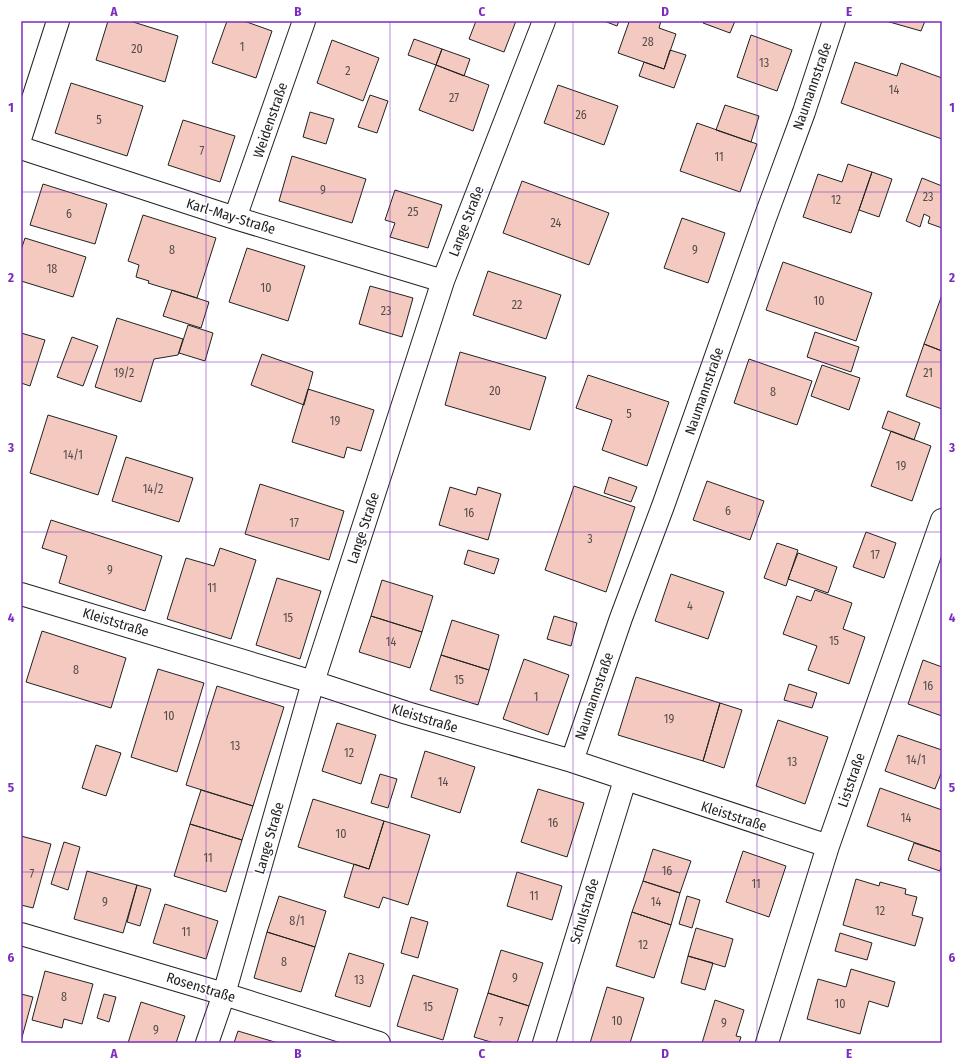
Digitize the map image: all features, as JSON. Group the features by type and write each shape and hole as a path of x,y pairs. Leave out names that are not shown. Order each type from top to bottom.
{"street":[{"path":"21,136 58,21"},
{"name":"Weidenstraße","path":"235,218 304,21"},
{"name":"Lange Straße","path":"207,1043 224,994 313,682 443,281 544,21"},
{"name":"Naumannstraße","path":"572,761 621,618 663,506 804,112 834,21"},
{"name":"Karl-May-Straße","path":"21,148 235,218 443,281"},
{"name":"Liststraße","path":"767,1043 828,846 942,520"},
{"name":"Kleiststraße","path":"21,594 313,682 407,713 572,761 625,780 828,846"},
{"name":"Schulstraße","path":"544,1043 625,780"},
{"name":"Rosenstraße","path":"21,934 224,994 380,1043"}],"building":[{"path":"108,21 130,21 178,36 165,82 96,60"},
{"path":"227,21 244,21 272,31 256,78 212,63"},
{"path":"476,21 516,21 504,52 469,39"},
{"path":"604,21 619,21 617,26"},
{"path":"625,21 661,21 659,28 676,34 664,69 618,53 629,22"},
{"path":"704,21 735,21 730,33 703,23"},
{"path":"886,21 925,21 921,31"},
{"path":"751,35 792,50 777,91 737,77"},
{"path":"414,39 442,49 436,65 408,55"},
{"path":"332,40 379,58 363,101 317,83"},
{"path":"442,49 470,59 464,76 436,65"},
{"path":"670,50 686,55 674,88 639,76 644,62 664,69"},
{"path":"855,62 897,76 901,63 942,78 942,139 841,103"},
{"path":"436,65 489,85 473,131 419,110"},
{"path":"71,83 143,106 127,156 55,133"},
{"path":"558,85 618,106 604,145 544,123"},
{"path":"370,95 388,101 377,133 358,127"},
{"path":"725,105 759,116 751,142 716,130"},
{"path":"310,112 334,119 326,144 303,137"},
{"path":"183,120 235,136 220,182 168,165"},
{"path":"697,123 757,144 740,192 680,171"},
{"path":"292,156 366,179 352,223 279,201"},
{"path":"848,164 872,172 851,233 803,217 818,174 842,182"},
{"path":"872,172 892,179 879,217 859,210"},
{"path":"922,178 942,186 942,228 928,223 930,217 924,214 920,227 906,221"},
{"path":"522,181 609,213 589,265 503,233"},
{"path":"43,184 107,204 95,244 30,225"},
{"path":"395,190 442,205 428,248 390,237 395,223 385,220"},
{"path":"143,215 216,238 197,298 148,283 149,281 136,277 139,265 128,261"},
{"path":"682,218 725,233 708,283 664,268"},
{"path":"25,238 86,257 73,297 21,281 21,250"},
{"path":"247,248 305,266 288,321 229,302"},
{"path":"783,262 872,293 856,341 766,310"},
{"path":"488,271 561,295 546,339 473,315"},
{"path":"370,286 413,298 402,337 359,324"},
{"path":"172,290 209,302 201,328 163,316"},
{"path":"942,295 942,351 924,344"},
{"path":"117,318 183,339 178,355 154,359 141,402 95,387"},
{"path":"188,325 213,333 205,361 179,353"},
{"path":"815,332 859,347 851,372 807,357"},
{"path":"21,333 45,340 30,386 21,383"},
{"path":"72,337 98,346 83,386 57,377"},
{"path":"924,344 942,351 942,409 906,396"},
{"path":"460,352 546,377 530,430 445,405"},
{"path":"262,354 313,372 304,405 251,385"},
{"path":"749,359 812,381 797,425 734,403"},
{"path":"822,365 860,378 849,410 811,396"},
{"path":"588,375 669,402 647,466 602,450 612,420 576,408"},
{"path":"308,389 374,410 361,451 347,447 344,458 292,442"},
{"path":"888,411 920,423 914,440 882,428"},
{"path":"48,415 117,436 98,495 30,473"},
{"path":"891,431 931,446 912,501 871,486"},
{"path":"126,457 193,478 179,522 112,501"},
{"path":"609,477 637,487 631,502 604,493"},
{"path":"707,481 764,501 750,540 693,520"},
{"path":"260,484 344,511 329,560 245,534"},
{"path":"574,486 635,507 606,592 545,570"},
{"path":"450,487 476,495 478,487 501,494 488,540 439,525"},
{"path":"51,520 162,556 145,611 59,583 67,556 42,548"},
{"path":"866,532 896,543 884,578 853,567"},
{"path":"777,543 798,550 786,586 764,578"},
{"path":"220,548 256,560 231,639 167,619 186,558 214,566"},
{"path":"468,550 499,559 494,574 464,564"},
{"path":"798,553 837,567 828,593 788,579"},
{"path":"671,574 724,592 708,639 655,621"},
{"path":"277,578 321,591 300,659 256,645"},
{"path":"382,580 433,596 422,632 371,616"},
{"path":"815,590 852,603 843,629 865,637 849,684 808,670 817,646 783,634 797,596 811,601"},
{"path":"371,616 422,632 410,668 359,652"},
{"path":"554,616 577,623 571,646 547,639"},
{"path":"452,620 499,635 489,670 441,655"},
{"path":"42,631 126,658 111,708 26,682"},
{"path":"441,655 489,670 478,705 430,690"},
{"path":"524,659 569,675 548,735 503,719"},
{"path":"923,660 942,667 942,716 908,704"},
{"path":"158,669 204,683 177,772 131,757"},
{"path":"636,677 720,703 703,761 618,735"},
{"path":"789,684 817,693 812,708 784,700"},
{"path":"217,686 284,707 253,806 186,785"},
{"path":"720,703 742,710 724,768 703,761"},
{"path":"778,720 828,737 805,804 756,786"},
{"path":"337,723 376,735 361,784 322,771"},
{"path":"898,735 942,750 942,771 935,789 885,771"},
{"path":"96,745 121,753 106,796 82,788"},
{"path":"425,751 475,767 460,813 411,797"},
{"path":"380,774 397,779 388,808 371,803"},
{"path":"880,788 942,810 942,852 867,826"},
{"path":"538,789 584,803 567,857 521,842"},
{"path":"201,790 253,806 242,840 190,824"},
{"path":"313,799 384,821 369,869 298,847"},
{"path":"384,821 430,835 408,905 383,897 379,908 344,897 354,864 369,869"},
{"path":"190,824 242,840 226,892 174,876"},
{"path":"21,836 51,844 33,908 21,905"},
{"path":"64,842 80,847 68,890 51,884"},
{"path":"914,843 942,852 942,864 940,871 908,860"},
{"path":"653,849 691,861 680,893 643,881"},
{"path":"743,851 786,866 769,917 726,902"},
{"path":"87,871 137,885 123,933 74,919"},
{"path":"517,872 562,886 552,920 507,906"},
{"path":"856,879 879,886 880,882 906,889 905,894 917,897 912,915 923,918 915,946 843,925"},
{"path":"643,881 680,893 671,925 632,912"},
{"path":"137,885 151,889 140,926 127,922"},
{"path":"279,896 326,911 315,947 267,932"},
{"path":"687,896 700,900 692,928 679,924"},
{"path":"165,904 218,921 206,959 153,943"},
{"path":"632,912 671,925 654,978 616,966"},
{"path":"411,917 428,922 418,958 401,953"},
{"path":"696,928 733,939 725,967 688,956"},
{"path":"267,932 315,947 301,992 254,978"},
{"path":"840,933 872,943 867,960 835,951"},
{"path":"501,950 543,963 529,1006 488,993"},
{"path":"349,953 384,964 370,1007 335,996"},
{"path":"688,956 713,963 705,990 681,983"},
{"path":"851,969 895,982 888,1007 869,1001 860,1034 807,1019 818,979 846,987"},
{"path":"45,971 93,984 82,1024 64,1019 62,1028 32,1020"},
{"path":"413,975 458,989 443,1040 397,1026"},
{"path":"607,987 644,998 630,1043 590,1043"},
{"path":"488,993 529,1006 517,1043 494,1043 474,1037"},
{"path":"21,994 33,997 21,1041"},
{"path":"104,994 116,997 109,1022 97,1018"},
{"path":"715,1000 744,1010 736,1036 741,1037 739,1043 702,1043"},
{"path":"141,1002 185,1016 176,1043 128,1043"},
{"path":"238,1031 278,1043 234,1043"}]}
